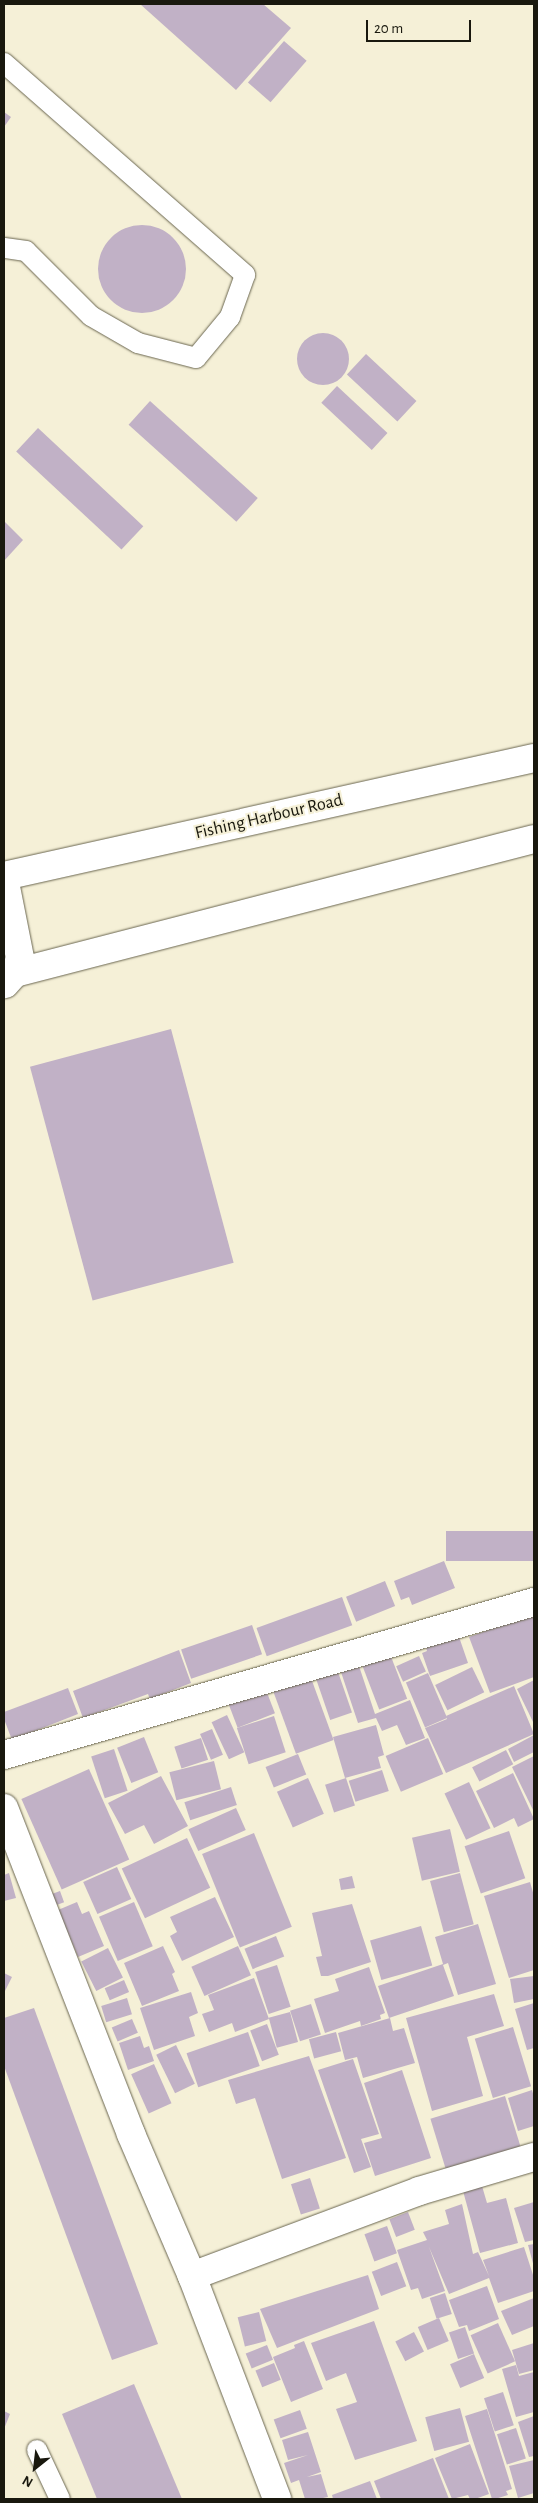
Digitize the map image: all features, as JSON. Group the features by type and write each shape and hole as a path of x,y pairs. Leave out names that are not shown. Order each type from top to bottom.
{"street":[{"name":"Fishing Harbour Road","path":"4,877 534,758"},
{"path":"10,979 534,839"},
{"path":"4,877 20,958 10,979"},
{"path":"4,1755 534,1602"},
{"path":"4,1808 131,2134 192,2276 277,2499"},
{"path":"192,2276 419,2190 534,2157"}],"lane":[{"path":"4,63 245,275 230,318 196,358 138,344 91,316 26,251 4,248"},
{"path":"37,2450 60,2499"}],"building":[{"path":"140,4 263,4 291,28 236,90"},
{"path":"284,41 307,61 271,102 248,83"},
{"path":"4,112 11,117 4,127"},
{"path":"142,225 159,229 173,238 182,252 186,269 182,286 173,300 159,309 142,313 125,309 111,300 102,286 98,269 102,252 111,238 125,229"},
{"path":"318,333 328,333 337,337 345,345 349,359 345,373 337,381 328,385 318,385 309,381 301,373 297,364 297,354 301,345 309,337"},
{"path":"366,354 416,401 397,422 347,374"},
{"path":"337,386 387,433 372,450 321,403"},
{"path":"150,401 258,498 236,522 129,425"},
{"path":"38,428 143,526 121,550 16,451"},
{"path":"4,521 23,540 4,561"},
{"path":"171,1029 234,1263 93,1301 30,1067"},
{"path":"446,1531 534,1531 534,1561 446,1561"},
{"path":"444,1561 455,1588 412,1605 409,1597 401,1600 394,1581"},
{"path":"385,1581 395,1606 356,1622 346,1597"},
{"path":"342,1597 352,1625 267,1656 256,1628"},
{"path":"532,1614 534,1620 534,1677 490,1693 469,1637"},
{"path":"252,1625 262,1654 191,1679 181,1649"},
{"path":"457,1631 468,1663 430,1676 422,1653 427,1651 424,1641"},
{"path":"179,1650 191,1683 150,1699 148,1694 83,1718 73,1691"},
{"path":"390,1654 407,1699 379,1710 362,1665"},
{"path":"419,1656 426,1672 403,1682 396,1666"},
{"path":"358,1663 375,1714 410,1700 425,1738 406,1745 397,1725 382,1731 376,1718 358,1723 340,1669"},
{"path":"472,1667 484,1692 447,1710 435,1685"},
{"path":"337,1669 352,1712 330,1720 315,1676"},
{"path":"428,1673 447,1718 425,1727 406,1682"},
{"path":"311,1678 334,1740 296,1754 273,1692"},
{"path":"534,1680 534,1724 517,1689"},
{"path":"514,1686 534,1734 446,1773 425,1728 447,1719 446,1716"},
{"path":"68,1688 78,1714 12,1740 4,1719 4,1712"},
{"path":"266,1690 275,1713 238,1728 229,1704"},
{"path":"227,1715 244,1752 229,1759 212,1722"},
{"path":"274,1716 286,1752 249,1764 237,1728"},
{"path":"376,1725 384,1755 378,1757 381,1768 345,1778 333,1737"},
{"path":"212,1729 223,1755 211,1760 200,1734"},
{"path":"534,1735 534,1752 514,1762 508,1749"},
{"path":"144,1737 158,1772 131,1783 117,1748"},
{"path":"201,1738 208,1760 181,1769 174,1747"},
{"path":"428,1738 443,1774 401,1792 386,1756"},
{"path":"114,1749 128,1791 105,1798 91,1756"},
{"path":"506,1750 513,1764 479,1782 472,1767"},
{"path":"298,1754 306,1774 274,1788 266,1767"},
{"path":"534,1756 534,1812 512,1767"},
{"path":"214,1761 221,1789 176,1800 169,1772"},
{"path":"89,1769 129,1859 62,1890 21,1799"},
{"path":"382,1770 389,1791 356,1802 349,1781"},
{"path":"513,1773 534,1819 518,1827 514,1818 494,1828 476,1791"},
{"path":"161,1776 188,1826 154,1844 144,1825 125,1834 108,1803"},
{"path":"308,1778 324,1814 293,1827 277,1792"},
{"path":"346,1778 355,1806 334,1812 325,1785"},
{"path":"469,1782 491,1828 466,1840 445,1793"},
{"path":"231,1787 237,1805 190,1820 184,1802"},
{"path":"236,1808 246,1830 198,1851 188,1829"},
{"path":"450,1829 460,1872 422,1881 412,1838"},
{"path":"509,1831 525,1878 481,1894 465,1846"},
{"path":"254,1833 292,1927 240,1948 202,1854"},
{"path":"187,1838 210,1888 145,1918 122,1868"},
{"path":"117,1867 131,1899 97,1914 83,1882"},
{"path":"9,1873 16,1898 4,1901 4,1875"},
{"path":"460,1873 474,1924 444,1932 430,1881"},
{"path":"352,1876 355,1888 341,1890 339,1879"},
{"path":"530,1882 534,1896 534,1970 509,1978 484,1896"},
{"path":"60,1891 64,1902 52,1907 48,1895"},
{"path":"215,1897 234,1937 182,1961 170,1936 177,1932 170,1917"},
{"path":"77,1902 82,1914 89,1911 104,1946 78,1957 58,1910"},
{"path":"134,1902 153,1946 118,1961 99,1917"},
{"path":"352,1904 371,1962 328,1976 321,1976 316,1957 322,1956 312,1913"},
{"path":"478,1924 496,1984 458,1995 448,1963 443,1965 454,1996 389,2018 378,1986 443,1964 435,1937"},
{"path":"421,1926 432,1965 381,1980 370,1941"},
{"path":"276,1936 284,1956 253,1969 244,1949"},
{"path":"163,1946 175,1972 172,1974 179,1991 142,2006 124,1963"},
{"path":"238,1946 251,1975 204,1996 191,1967"},
{"path":"108,1948 123,1977 96,1991 81,1962"},
{"path":"277,1965 291,2007 269,2014 255,1972"},
{"path":"369,1967 385,2013 380,2015 381,2019 361,2026 360,2021 325,2033 314,1999 339,1991 335,1979"},
{"path":"4,1973 12,1977 4,1993"},
{"path":"534,1976 534,1999 514,2003 510,1979"},
{"path":"254,1978 269,2019 235,2032 232,2023 209,2032 202,2014 214,2010 208,1995"},
{"path":"124,1980 129,1992 110,2000 105,1988"},
{"path":"191,1992 198,2013 189,2017 195,2036 154,2050 140,2008"},
{"path":"494,1994 504,2026 467,2037 483,2096 432,2111 406,2018"},
{"path":"127,1998 132,2014 106,2022 101,2006"},
{"path":"534,2003 534,2048 527,2050 515,2009"},
{"path":"311,2004 321,2034 300,2041 290,2011"},
{"path":"34,2008 158,2344 112,2360 4,2066 4,2018"},
{"path":"290,2012 298,2042 277,2048 269,2018"},
{"path":"390,2018 393,2031 404,2028 415,2063 363,2078 357,2057 345,2060 338,2033"},
{"path":"132,2019 138,2033 118,2041 112,2028"},
{"path":"267,2024 279,2055 262,2061 250,2030"},
{"path":"513,2027 531,2086 493,2098 475,2039"},
{"path":"248,2032 260,2066 198,2087 187,2053"},
{"path":"336,2032 341,2051 314,2059 309,2039"},
{"path":"140,2036 144,2048 149,2046 154,2061 128,2070 119,2043"},
{"path":"176,2045 195,2084 175,2093 156,2055"},
{"path":"309,2056 346,2158 282,2179 255,2098 236,2104 228,2080"},
{"path":"353,2059 379,2134 361,2139 371,2167 354,2173 318,2070"},
{"path":"154,2064 171,2103 149,2113 131,2074"},
{"path":"402,2070 431,2158 375,2176 364,2143 382,2138 364,2083"},
{"path":"532,2090 534,2097 534,2126 518,2131 508,2098"},
{"path":"505,2096 521,2149 446,2171 430,2119"},
{"path":"310,2178 320,2208 301,2215 291,2184"},
{"path":"482,2186 487,2203 506,2198 518,2243 480,2253 463,2191"},
{"path":"534,2202 534,2240 525,2242 514,2208"},
{"path":"462,2204 473,2254 478,2252 489,2276 483,2260 524,2247 534,2278 534,2291 498,2303 489,2278 449,2294 429,2247 445,2291 422,2299 418,2288 411,2290 397,2250 427,2240 423,2232 449,2224 445,2210"},
{"path":"408,2212 415,2230 396,2237 389,2219"},
{"path":"387,2226 397,2253 374,2261 364,2234"},
{"path":"534,2244 534,2267 528,2245"},
{"path":"397,2262 406,2286 381,2296 372,2272"},
{"path":"368,2275 379,2309 277,2348 260,2309"},
{"path":"487,2286 499,2319 469,2331 467,2325 459,2327 449,2300"},
{"path":"445,2293 452,2314 437,2319 430,2298"},
{"path":"534,2298 534,2326 512,2335 501,2311"},
{"path":"259,2312 266,2341 245,2346 238,2317"},
{"path":"439,2318 449,2341 428,2350 418,2327"},
{"path":"374,2321 417,2441 355,2460 336,2409 357,2402 346,2373 326,2381 311,2343"},
{"path":"498,2323 515,2361 488,2374 471,2335"},
{"path":"465,2327 474,2353 458,2359 449,2333"},
{"path":"414,2332 424,2352 405,2361 395,2342"},
{"path":"304,2341 323,2389 291,2402 273,2357 295,2348 294,2345"},
{"path":"534,2343 534,2370 519,2374 512,2350"},
{"path":"267,2345 273,2360 252,2368 246,2354"},
{"path":"474,2354 484,2378 460,2388 450,2364"},
{"path":"274,2363 281,2380 262,2387 255,2370"},
{"path":"516,2365 519,2376 534,2372 534,2412 516,2417 502,2369"},
{"path":"134,2384 182,2499 97,2499 62,2414"},
{"path":"503,2392 514,2425 495,2431 484,2398"},
{"path":"460,2408 469,2442 434,2451 425,2417"},
{"path":"487,2409 512,2489 506,2491 508,2495 495,2499 492,2499 465,2416"},
{"path":"300,2410 307,2429 281,2438 274,2420"},
{"path":"4,2411 10,2414 4,2429"},
{"path":"534,2416 534,2456 529,2457 518,2422"},
{"path":"516,2428 526,2458 507,2465 497,2434"},
{"path":"308,2432 321,2472 307,2477 321,2474 328,2497 305,2499 299,2480 291,2483 284,2463 308,2455 288,2460 282,2440"},
{"path":"470,2444 489,2494 475,2499 470,2499 468,2495 452,2499 435,2458"},
{"path":"433,2458 449,2499 381,2499 374,2481"},
{"path":"534,2460 534,2493 518,2498 509,2466"},
{"path":"370,2481 377,2499 333,2499 332,2495"}]}
